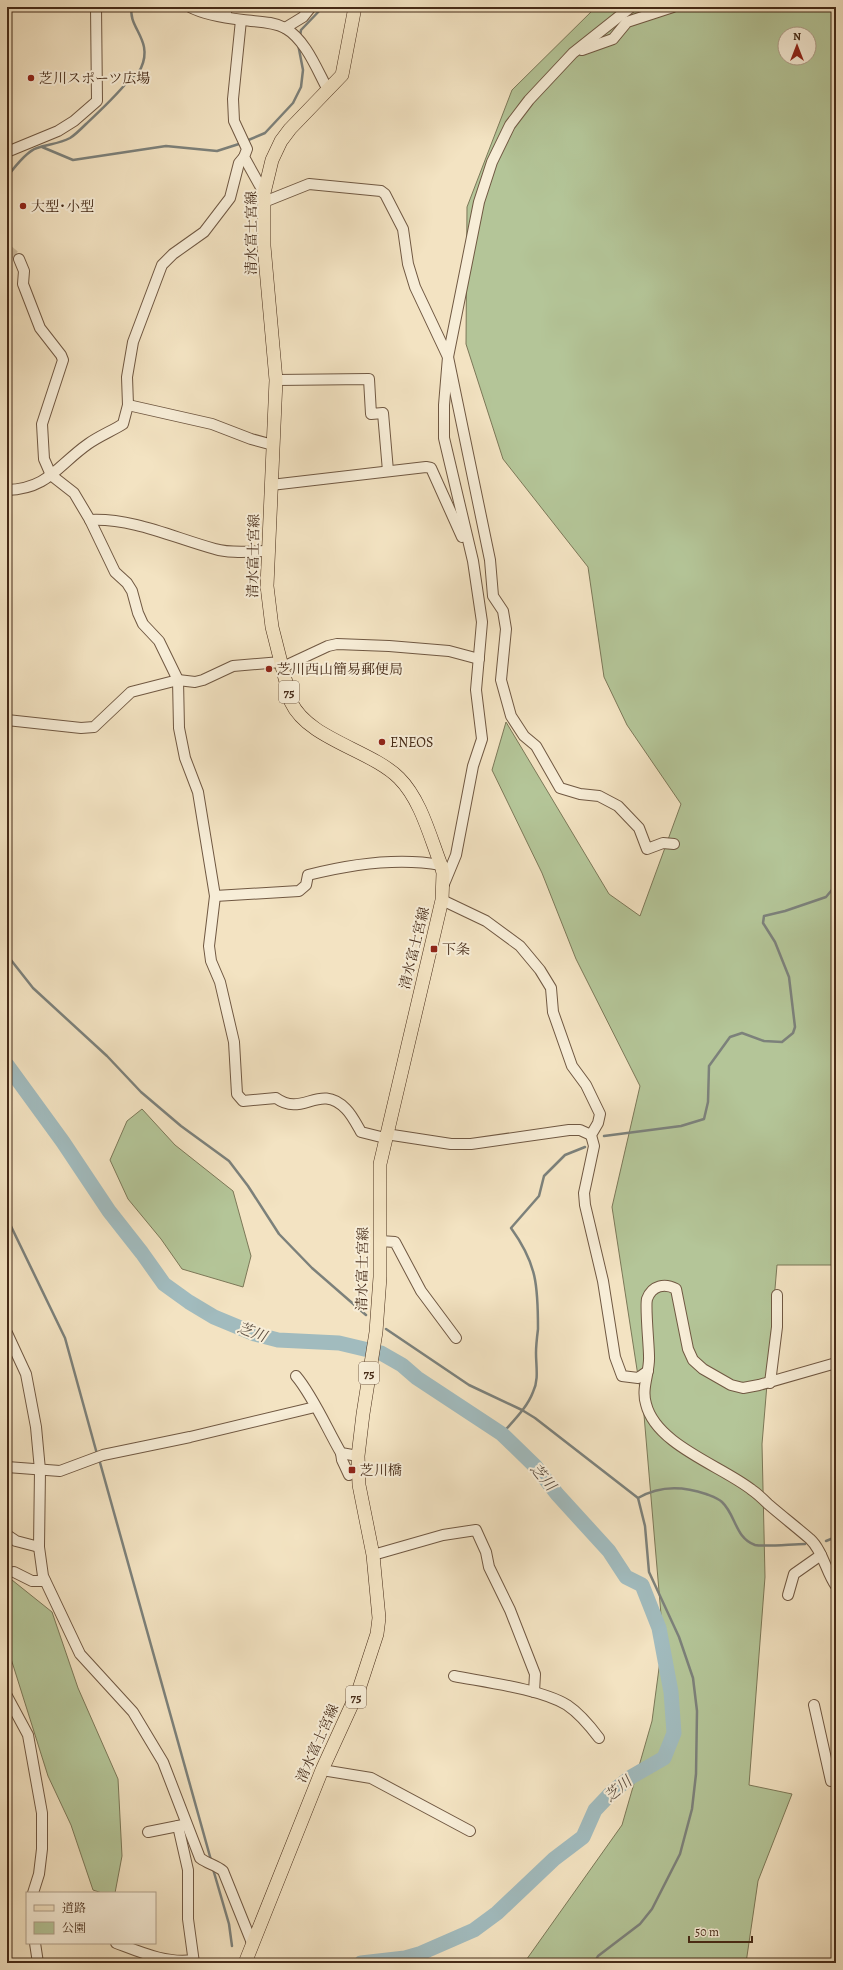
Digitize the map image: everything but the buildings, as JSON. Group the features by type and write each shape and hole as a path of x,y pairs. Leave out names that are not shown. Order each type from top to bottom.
{"main road":[{"name":"清水富士宮線","path":"245,1963 322,1770 359,1689 377,1634 378,1618 373,1555 359,1485 358,1456 362,1414 376,1332 380,1277 380,1164 385,1136 442,900 443,886 441,865 411,793 394,774 303,719 296,712 291,702 269,608 267,586 268,552 276,380 264,246 264,197 272,160 281,141 290,129 342,75 355,7"}],"street":[{"path":"7,152 58,130 74,121 97,101 96,7"},
{"path":"190,7 198,11 226,12 241,20 270,23 288,31 308,55 328,90"},
{"path":"288,31 311,7"},
{"path":"470,553 444,438 444,405 448,357 479,202 492,162 510,125 529,100 573,53 631,7"},
{"path":"573,53 613,39 627,22 673,7"},
{"path":"241,20 233,99 234,121 264,197 309,184 381,190 385,194 404,229 408,264 415,287 448,357 490,560 493,596 503,611 506,629 501,680 511,716 524,736 536,746 560,788 580,794 599,796 618,806 639,828 647,849 663,843 674,844"},
{"path":"7,490 23,490 42,482 88,443 123,424 128,405 126,377 133,342 162,265 173,254 204,232 230,198 239,164 246,153"},
{"path":"18,259 24,271 23,284 40,328 61,354 63,360 42,424 44,459 51,475 74,493 90,520 115,572 127,583 132,591 138,613 143,624 159,641 178,680 179,728 185,758 198,792 214,896 209,946 211,961 220,982 234,1042 237,1094 244,1101 276,1098 284,1104 295,1105 310,1102 320,1097 329,1098 346,1109 361,1132 451,1144 470,1144 569,1130 580,1130 591,1135"},
{"path":"276,380 368,379 371,414 383,412 388,471"},
{"path":"128,405 212,424 251,439 273,445"},
{"path":"271,485 388,471 426,467 431,468 470,553 473,561 482,622 476,690 482,739 473,766 456,855 443,886"},
{"path":"90,520 110,519 132,523 216,550 268,552"},
{"path":"7,720 81,728 94,727 131,692 178,680 195,682 233,666 282,664 337,644 389,646 450,651 479,659"},
{"path":"214,896 299,891 306,886 308,875 332,868 403,860 441,865"},
{"path":"442,900 486,921 520,946 540,970 551,988 552,1012 572,1066 586,1085 600,1114 598,1123 591,1135 594,1146 584,1193 603,1281 615,1357 622,1376 638,1378 648,1371"},
{"path":"380,1241 395,1242 421,1291 456,1338"},
{"path":"836,1363 770,1383 743,1388 731,1386 703,1369 693,1360 688,1349 676,1289 669,1286 659,1286 652,1291 647,1300 648,1371 644,1387 646,1404 652,1418 678,1446 752,1490 812,1540 821,1555 830,1578 836,1586"},
{"path":"770,1383 775,1347 777,1295"},
{"path":"7,1333 26,1374 36,1427 40,1470 39,1547 45,1581 80,1654 133,1712 163,1762 182,1825 188,1870 188,1920 194,1961 170,1960 143,1953 119,1944"},
{"path":"296,1376 307,1389 315,1407 341,1453 342,1460 349,1475"},
{"path":"7,1467 60,1471 98,1457 315,1407"},
{"path":"341,1453 358,1456"},
{"path":"373,1555 443,1535 476,1530 486,1552 489,1567 510,1610 535,1674 534,1692"},
{"path":"7,1535 16,1541 39,1547"},
{"path":"788,1595 794,1574 821,1555"},
{"path":"14,1572 32,1581 45,1581"},
{"path":"454,1676 534,1692 567,1705 599,1738"},
{"path":"7,1696 28,1735 42,1813 42,1849 39,1874 33,1892"},
{"path":"814,1705 831,1781 836,1780"},
{"path":"322,1770 371,1778 470,1831"},
{"path":"148,1832 182,1825"},
{"path":"182,1825 200,1858 207,1863 217,1866 223,1871 252,1943"},
{"path":"35,1944 38,1963"}],"green space":[{"path":"596,7 836,7 836,1265 777,1265 762,1444 765,1577 749,1785 792,1794 758,1881 746,1963 524,1963 622,1825 652,1721 663,1638 644,1415 612,1207 640,1086 576,959 542,873 492,770 506,722 609,894 640,916 681,804 627,725 604,677 588,567 503,459 466,344 467,207 512,90"},
{"path":"142,1109 175,1145 233,1191 251,1256 243,1287 182,1269 161,1239 128,1199 110,1160 127,1121"},
{"path":"7,1576 52,1612 78,1688 118,1779 122,1856 115,1892 99,1892 93,1890 71,1825 48,1776 7,1646"}],"waterway":[{"path":"7,177 20,161 33,150 62,142 74,135 140,70 144,58 144,49 143,42 133,21 131,14 132,7"},
{"path":"300,36 301,30 323,7"},
{"path":"246,141 265,133 293,103 301,87 303,70 298,44"},
{"path":"42,147 73,160 166,146 217,151 242,143"},
{"path":"604,1136 681,1126 704,1119 708,1102 709,1066 730,1037 742,1033 764,1041 782,1042 793,1033 795,1027 789,977 775,942 763,923 764,916 785,911 826,897 836,885"},
{"path":"7,955 33,988 107,1056 141,1092 181,1126 229,1161 248,1186 279,1234 312,1268 366,1315"},
{"name":"芝川","path":"7,1065 63,1142 109,1211 164,1284 189,1302 214,1317 255,1334 278,1340 339,1343 381,1353 402,1365 417,1378 502,1434 536,1467 557,1494 609,1551 626,1577 642,1585 659,1628 671,1692 674,1733 664,1758 631,1777 613,1791 595,1810 583,1837 554,1859 497,1913 474,1930 419,1954 405,1958 361,1963"},
{"path":"502,1434 527,1403 535,1387 537,1378 536,1350 538,1329 534,1276 526,1253 511,1228 539,1196 544,1176 565,1155 585,1147"},
{"path":"7,1218 65,1338 97,1454"},
{"path":"386,1329 469,1385 522,1410 535,1418 638,1498 645,1526 649,1572 679,1637 693,1678 697,1711 696,1774 692,1809 680,1854 652,1909 640,1924 598,1956 594,1963"},
{"path":"99,1459 211,1860"},
{"path":"638,1498 663,1489 680,1488 697,1491 719,1499 727,1507 739,1532 748,1542 760,1546 805,1544"},
{"path":"826,1541 836,1537"},
{"path":"213,1869 229,1924 232,1946"}],"tunnel":[{"path":"7,249 19,259"}],"place":[{"name":"芝川スポーツ広場","path":"31,78"},
{"name":"大型･小型","path":"23,206"},
{"name":"芝川西山簡易郵便局","path":"269,669"},
{"name":"ENEOS","path":"382,742"},
{"name":"下条","path":"434,949"},
{"name":"芝川橋","path":"352,1470"}]}
